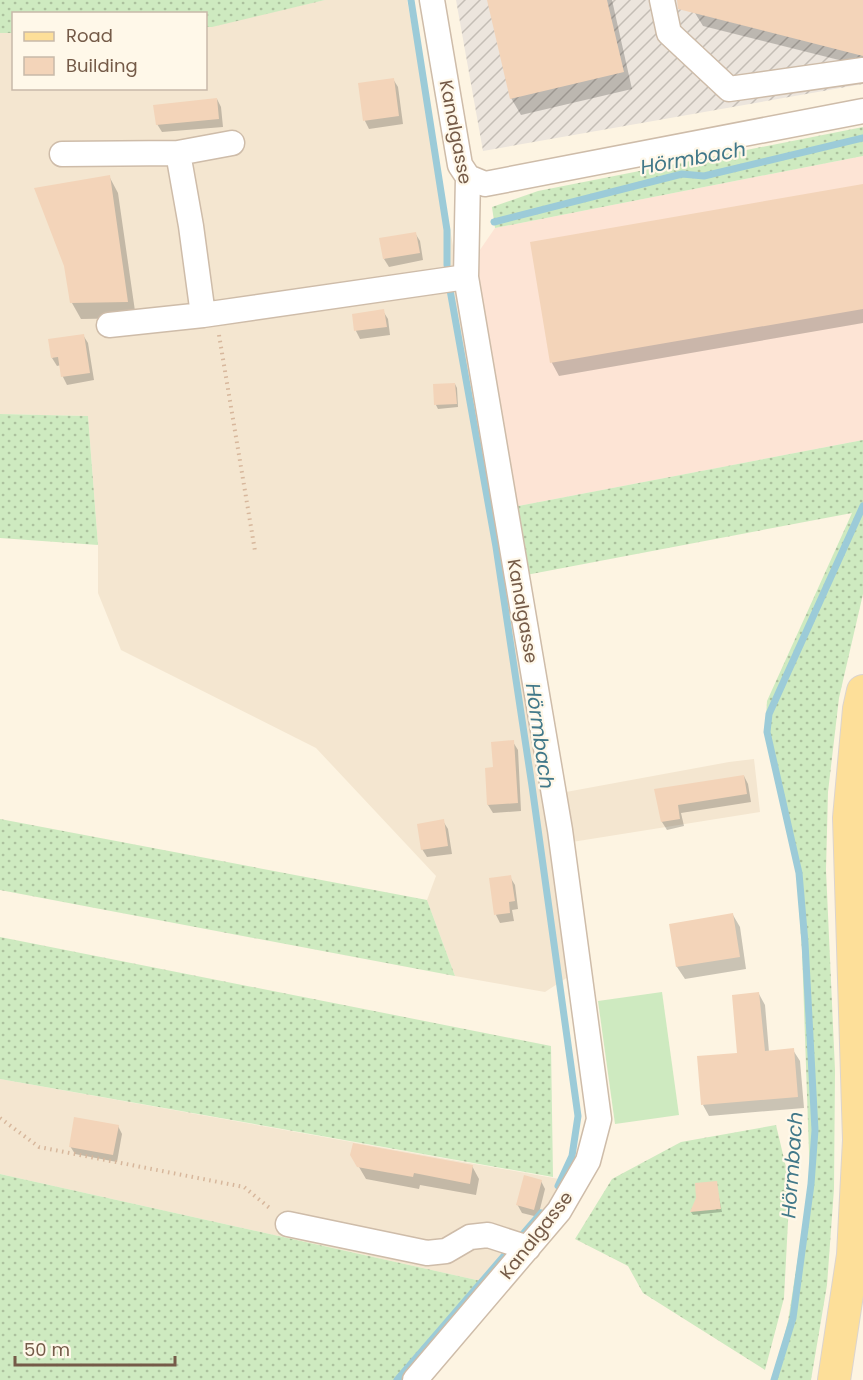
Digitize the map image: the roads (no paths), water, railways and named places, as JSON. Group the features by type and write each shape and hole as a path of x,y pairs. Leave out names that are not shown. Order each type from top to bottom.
{"main road":[{"path":"834,1380 853,1255 859,1140 849,818 858,710 863,691"}],"street":[{"name":"Kanalgasse","path":"416,1380 518,1244 559,1211 588,1161 599,1119 560,830 466,277 468,177 460,165 432,0"},
{"path":"662,0 669,33 729,89 863,70"},
{"path":"468,177 484,184 863,111"},
{"path":"63,154 178,153 232,143"},
{"path":"178,153 209,314"},
{"path":"109,325 209,314 466,277"},
{"path":"288,1224 427,1253 446,1251 470,1237 488,1235 518,1244"}],"waterway":[{"name":"Hörmbach","path":"411,0 447,230 447,265"},
{"name":"Hörmbach","path":"494,222 682,174 704,176 863,138"},
{"name":"Hörmbach","path":"450,290 496,547 578,1116 572,1156 558,1186"},
{"name":"Hörmbach","path":"774,1380 793,1318 811,1184 815,1130 799,873 767,732 769,714 863,506"},
{"name":"Hörmbach","path":"397,1380 541,1213"}]}
